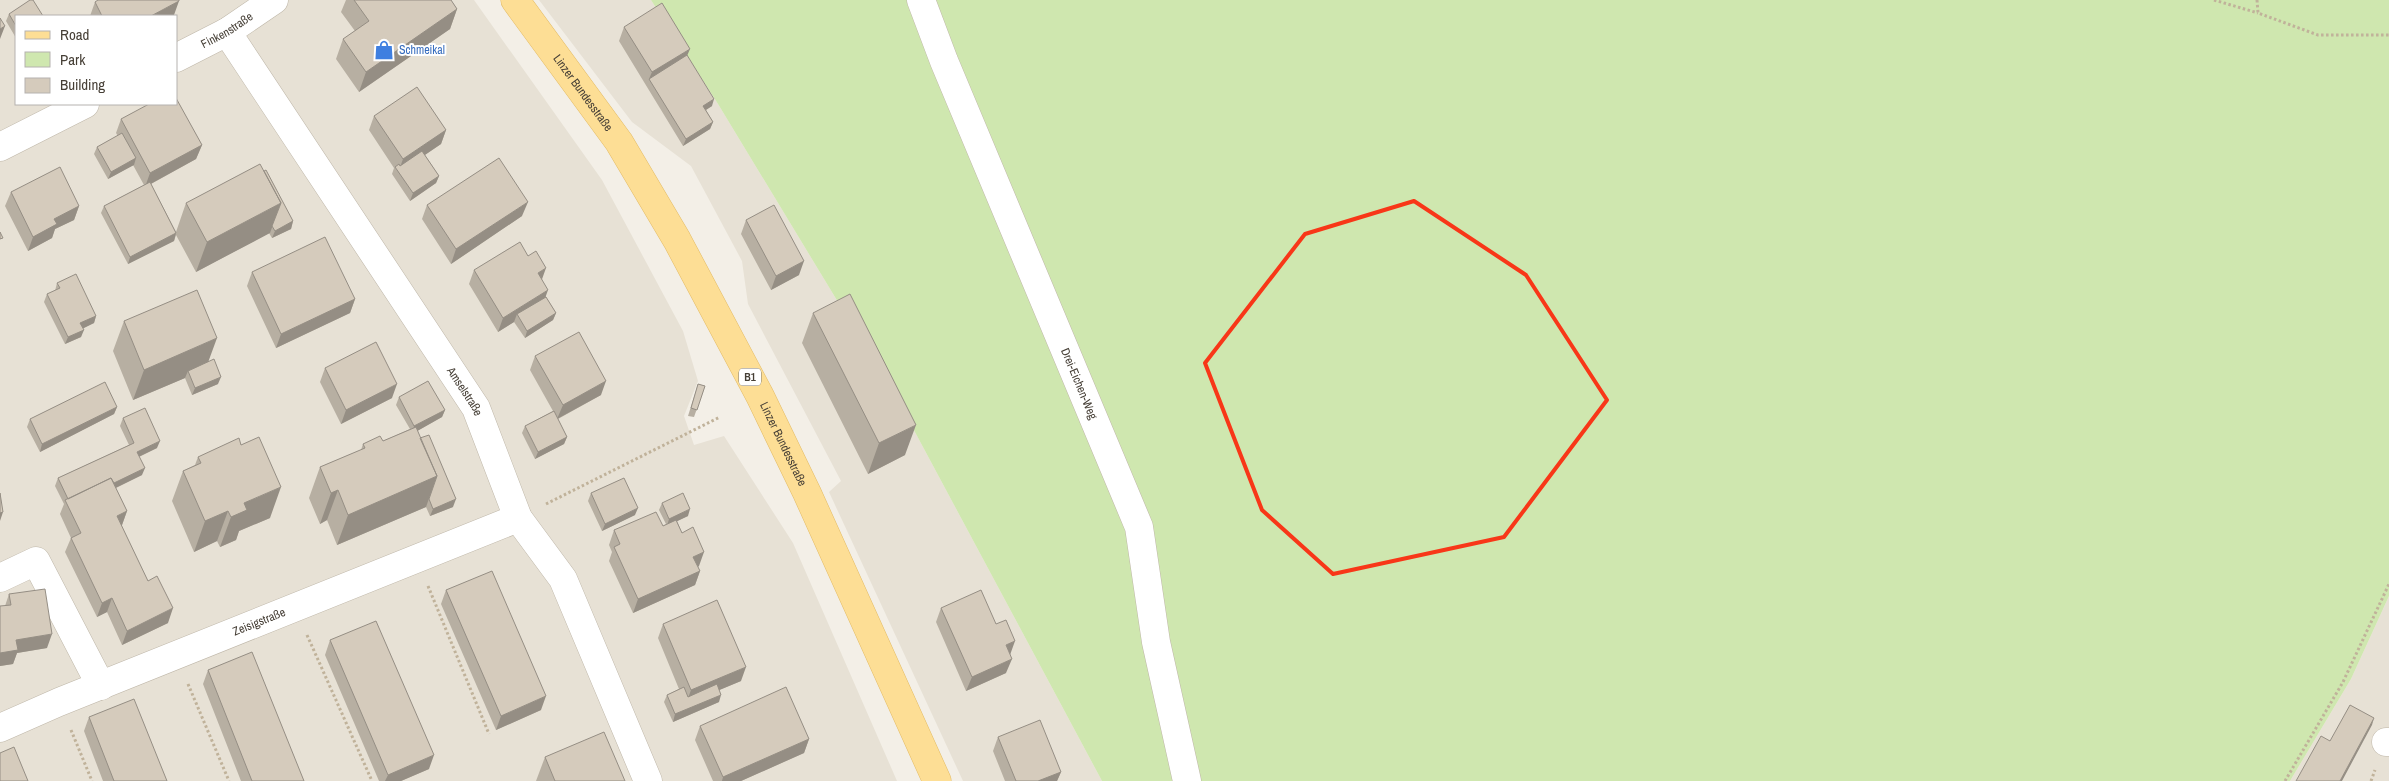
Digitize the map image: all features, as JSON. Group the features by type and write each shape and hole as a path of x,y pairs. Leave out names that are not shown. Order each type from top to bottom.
{"main road":[{"name":"Linzer Bundesstraße","path":"515,0 620,142 677,240 760,396 803,484 937,781"}],"street":[{"name":"Finkenstraße","path":"178,57 227,32 241,8 274,0"},
{"name":"Drei-Eichen-Weg","path":"921,0 944,61 1139,527 1156,642 1187,781"},
{"name":"Amselstraße","path":"227,32 476,408 518,518 564,579 648,781"},
{"path":"0,147 83,105"},
{"name":"Zeisigstraße","path":"0,728 59,702 518,518"},
{"path":"0,578 36,560 101,686"}],"path":[{"path":"2214,0 2258,13 2318,36 2389,35"},
{"path":"2257,0 2258,13"},
{"path":"518,518 720,416"},
{"path":"416,558 489,734"},
{"path":"2285,781 2343,682 2389,584"},
{"path":"295,607 372,781"},
{"path":"176,656 229,781"},
{"path":"59,702 92,781"}],"highlighted area":[{"path":"1414,201 1526,275 1607,400 1504,537 1333,574 1262,510 1205,363 1305,234"}],"shaded area":[{"path":"0,0 474,0 602,180 683,331 698,381 684,416 694,445 724,436 793,543 897,781 0,781"},
{"path":"539,0 651,0 718,104 901,406 1102,781 963,781 829,492 841,481 748,304 742,261 691,166 632,122"},
{"path":"2389,596 2389,781 2290,781 2351,679"}],"green space":[{"path":"651,0 2389,0 2389,596 2351,679 2290,781 1102,781 901,406 718,104"}],"building":[{"path":"30,0 33,0 42,15 15,15 15,24 9,14"},
{"path":"98,0 179,0 153,15 102,15 95,2"},
{"name":"Schmeikal","path":"354,0 451,0 457,9 366,72 343,39 369,21"},
{"path":"662,3 690,49 652,72 624,27"},
{"path":"0,18 5,26 0,29"},
{"path":"687,55 714,99 703,106 713,122 686,139 649,79"},
{"path":"417,87 446,130 403,159 374,116"},
{"path":"178,102 202,145 150,173 121,119 147,105 178,105"},
{"path":"122,133 136,158 111,172 97,147"},
{"path":"422,151 439,176 413,193 395,167 399,164 400,166"},
{"path":"499,158 528,202 456,249 427,205"},
{"path":"260,164 281,203 207,242 186,203"},
{"path":"60,167 79,206 54,219 57,224 33,237 11,192"},
{"path":"266,170 293,221 275,231 272,226 281,203 264,171"},
{"path":"150,182 176,233 130,257 104,206"},
{"path":"774,205 804,261 776,276 746,220"},
{"path":"325,237 355,299 281,334 252,272"},
{"path":"520,242 528,256 536,251 546,268 538,273 548,290 503,318 474,270"},
{"path":"76,274 96,316 80,323 84,330 68,337 47,294 60,288 57,283"},
{"path":"197,290 217,338 144,370 124,321"},
{"path":"850,294 916,425 879,443 813,313"},
{"path":"546,297 556,313 527,331 517,314"},
{"path":"579,332 606,381 563,405 535,356"},
{"path":"376,342 397,384 346,410 325,368"},
{"path":"214,359 221,377 195,388 188,371"},
{"path":"428,381 445,410 414,426 399,397"},
{"path":"105,382 117,407 42,444 30,419"},
{"path":"698,384 705,386 697,410 691,408"},
{"path":"145,408 160,441 137,452 145,468 114,483 111,478 68,499 58,478 134,443 123,418"},
{"path":"554,411 567,437 538,452 525,426"},
{"path":"416,427 437,476 348,515 338,490 331,493 320,467 365,448 363,444 380,436 383,441"},
{"path":"429,435 456,499 433,509 429,499 437,476 420,438"},
{"path":"259,437 281,487 244,503 247,510 231,517 228,511 205,521 183,471 201,463 198,457 239,438 241,445"},
{"path":"111,478 127,511 117,516 148,581 157,576 173,608 127,631 112,598 102,603 71,538 81,533 65,500"},
{"path":"624,478 638,508 605,524 591,493"},
{"path":"0,493 3,512 0,513"},
{"path":"683,493 690,509 669,519 662,503"},
{"path":"656,512 663,526 676,520 682,533 693,527 704,552 693,557 700,571 638,599 614,547 620,544 614,530"},
{"path":"492,571 546,696 501,716 446,590"},
{"path":"45,589 52,634 16,640 18,650 0,653 0,606 11,605 9,594"},
{"path":"981,590 996,624 1006,620 1015,641 1006,645 1012,659 972,677 941,608"},
{"path":"717,600 746,667 691,690 663,624"},
{"path":"376,621 434,755 388,775 330,640"},
{"path":"252,652 304,781 252,781 208,670"},
{"path":"717,684 721,695 675,714 667,695 684,687 688,697"},
{"path":"786,687 809,739 723,777 700,726"},
{"path":"134,699 167,781 114,781 89,717"},
{"path":"2350,705 2374,718 2340,781 2296,781 2321,736 2330,741"},
{"path":"1040,720 1061,772 1038,781 1016,781 998,737"},
{"path":"604,732 625,781 555,781 545,757"},
{"path":"14,747 28,781 0,781 0,753"}],"place":[{"name":"Schmeikal","path":"384,50"}]}
